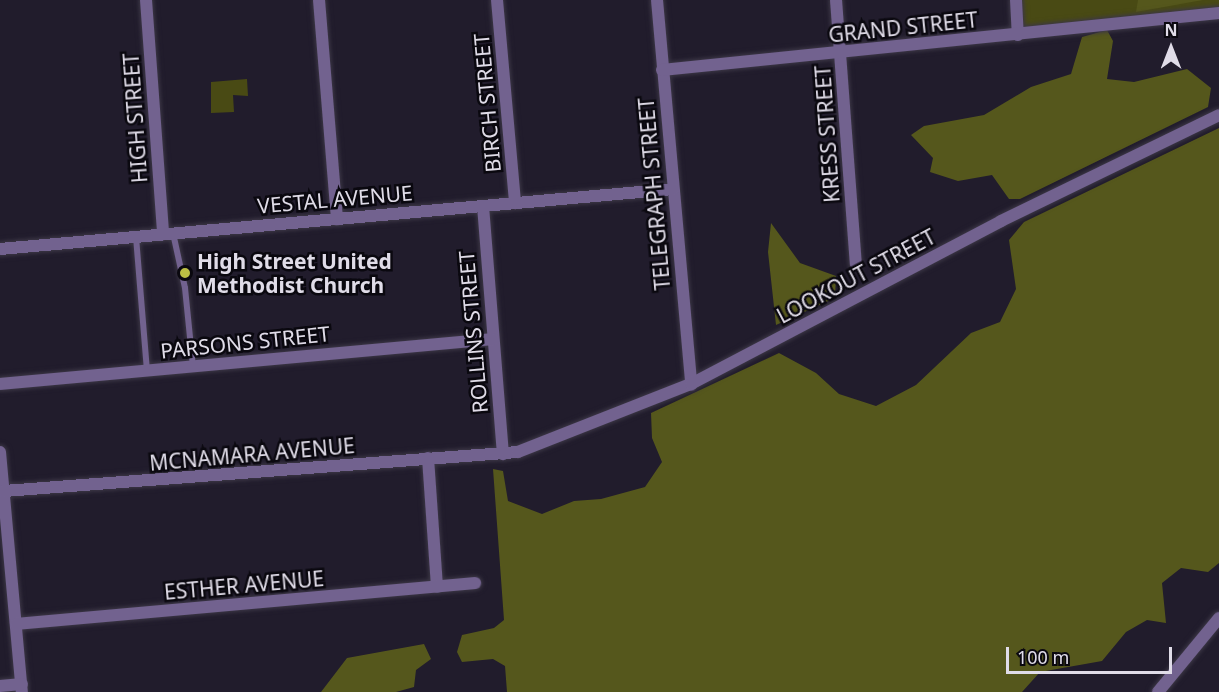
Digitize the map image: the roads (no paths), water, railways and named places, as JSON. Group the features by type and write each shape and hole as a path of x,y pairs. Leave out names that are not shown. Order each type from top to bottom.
{"street":[{"name":"HIGH STREET","path":"146,0 168,233"},
{"path":"319,0 337,219"},
{"name":"BIRCH STREET","path":"497,0 515,203"},
{"name":"TELEGRAPH STREET","path":"657,0 691,384"},
{"name":"KRESS STREET","path":"836,0 856,264"},
{"path":"1016,0 1018,35"},
{"name":"GRAND STREET","path":"663,70 1219,13"},
{"name":"LOOKOUT STREET","path":"503,454 581,430 691,384 1000,221 1219,116"},
{"name":"VESTAL AVENUE","path":"0,249 673,189"},
{"name":"ROLLINS STREET","path":"483,206 503,454"},
{"name":"PARSONS STREET","path":"0,384 494,339"},
{"path":"0,452 22,688 0,686"},
{"name":"MCNAMARA AVENUE","path":"4,491 503,454"},
{"path":"428,458 437,587"},
{"name":"ESTHER AVENUE","path":"16,624 475,583"},
{"path":"1158,692 1219,618"}],"lane":[{"path":"168,233 185,288 193,368"},
{"path":"136,236 147,372"}],"place":[{"name":"High Street United Methodist Church","path":"185,273"}]}
